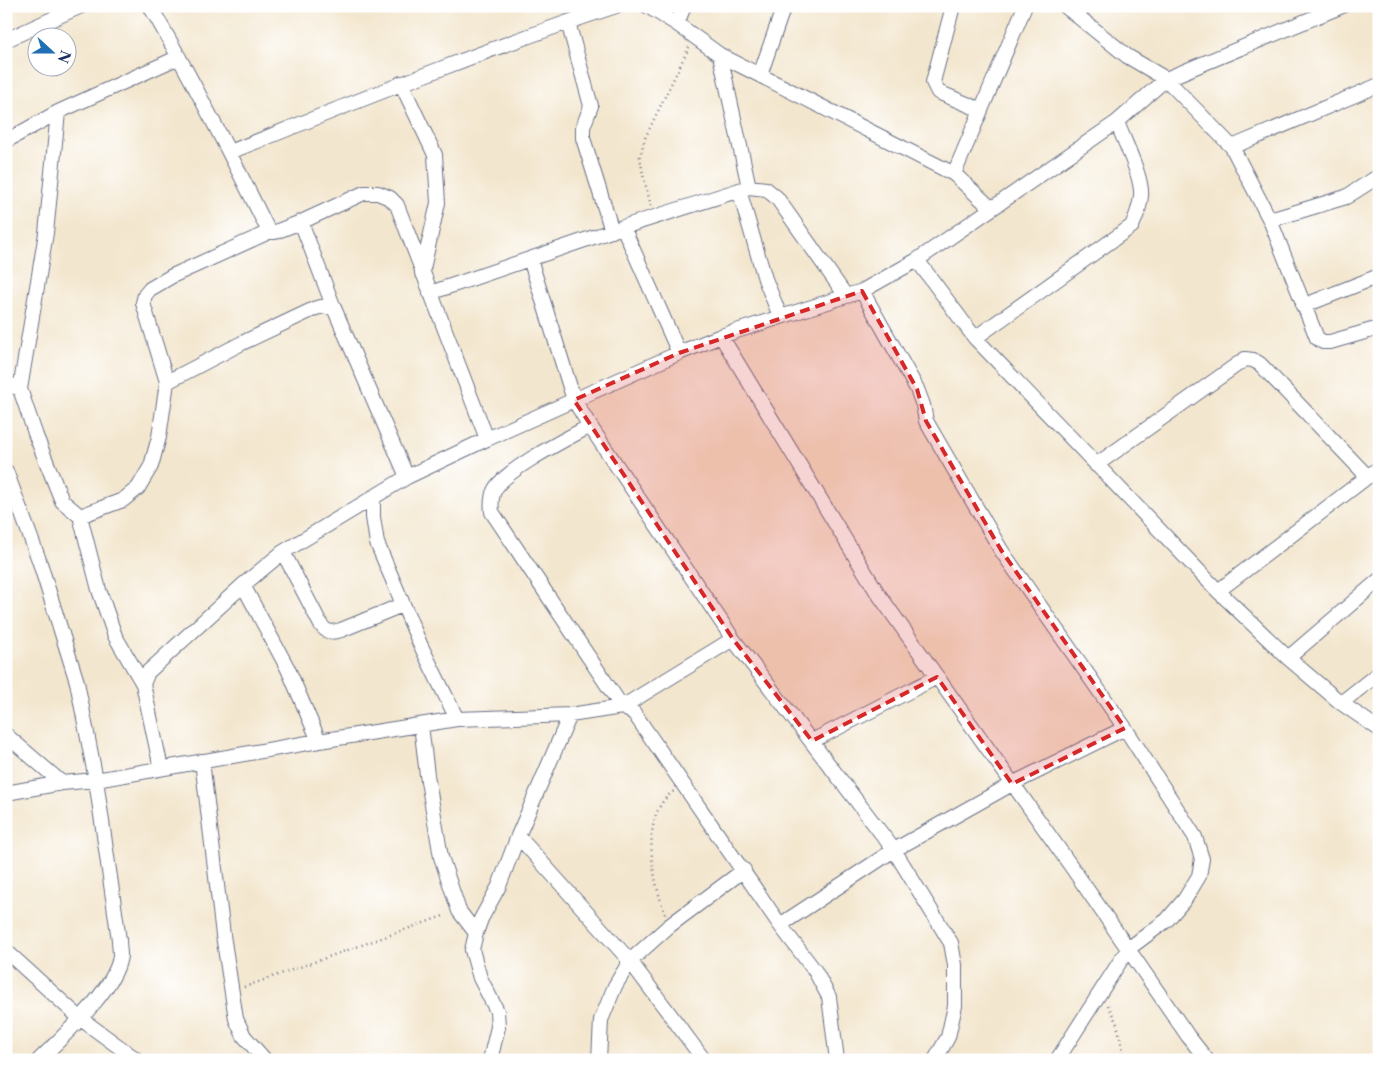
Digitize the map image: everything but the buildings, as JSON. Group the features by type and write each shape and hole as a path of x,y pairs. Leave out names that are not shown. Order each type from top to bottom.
{"street":[{"path":"6,40 81,6"},
{"path":"150,6 230,152 269,232"},
{"path":"230,152 402,83 616,6"},
{"path":"648,6 720,55 954,174 991,208"},
{"path":"677,24 684,6"},
{"path":"760,75 784,6"},
{"path":"953,6 933,82 938,92 981,110"},
{"path":"954,174 1025,6"},
{"path":"1065,6 1127,56 1166,79 1232,147 1270,220 1316,338 1323,342 1330,342 1372,330 1379,330"},
{"path":"143,684 148,672 243,585 283,552 407,477 679,353 721,336 780,316 862,291 917,260 1116,122 1166,79 1342,6"},
{"path":"568,22 591,106 584,127 584,138 618,229 679,353"},
{"path":"720,55 744,188 765,279 780,316"},
{"path":"6,141 58,112 179,57"},
{"path":"402,83 435,155 438,203 422,273"},
{"path":"1232,147 1379,85"},
{"path":"58,112 46,233 20,389 36,436 62,501 80,516 98,590 115,636 143,684 161,768"},
{"path":"975,338 1132,226 1139,210 1141,195 1138,178 1116,122"},
{"path":"1270,220 1346,197 1379,176"},
{"path":"430,292 744,188 766,190 777,198 846,296"},
{"path":"80,516 123,500 138,488 151,466 159,437 167,382 143,304 145,295 150,288 269,232 301,222 364,193 378,193 390,198 397,205 487,439"},
{"path":"301,222 334,308 407,477"},
{"path":"530,259 574,400 590,426 733,639 894,850 952,942 955,965 955,1006 948,1037 934,1060"},
{"path":"917,260 975,338 1218,591 1288,658 1341,703 1379,729"},
{"path":"1303,306 1379,276"},
{"path":"862,291 917,388 924,405 926,421 1001,550 1125,728 1195,837 1202,859 1199,876 1185,899 1167,920 1128,949 1057,1060"},
{"path":"167,382 242,343 316,308 326,306 334,308"},
{"path":"721,336 877,592 1073,869 1188,1036 1207,1060"},
{"path":"1096,465 1244,359 1253,360 1260,364 1374,472 1218,591"},
{"path":"6,383 20,389"},
{"path":"590,426 508,474 495,489 491,499 492,512 622,707 634,713 744,870 780,925 815,971 830,997 837,1060"},
{"path":"6,471 39,560 77,682 96,780 120,957 115,970 82,1019 39,1060"},
{"path":"373,497 373,517 377,543 402,605 457,719"},
{"path":"283,552 321,625 326,631 333,633 402,605"},
{"path":"1288,658 1379,580"},
{"path":"243,585 288,669 319,740"},
{"path":"6,793 62,783 96,780 319,740 457,719 570,714 622,707 733,639"},
{"path":"1341,703 1379,673"},
{"path":"812,741 937,677"},
{"path":"490,1060 498,1027 496,1011 480,978 472,950 480,919 499,886 518,836 570,714"},
{"path":"421,725 427,775 441,857 459,910 476,933"},
{"path":"780,925 894,850 1012,784 1125,728"},
{"path":"6,734 62,783"},
{"path":"202,761 236,1019 244,1036 265,1060"},
{"path":"518,836 630,962 704,1060"},
{"path":"599,1060 601,1020 615,986 630,962 669,926 744,870"},
{"path":"6,951 82,1019 133,1059"}],"path":[{"path":"654,218 642,175 640,157 644,138 694,36"},
{"path":"669,926 656,889 651,854 654,820 660,805 668,795 684,784"},
{"path":"231,991 459,910"},
{"path":"1105,984 1108,1004 1118,1024 1125,1060"}],"highlighted area":[{"path":"862,291 917,389 926,421 1001,550 1125,728 1012,784 937,677 812,741 733,639 574,400 679,353"}]}
